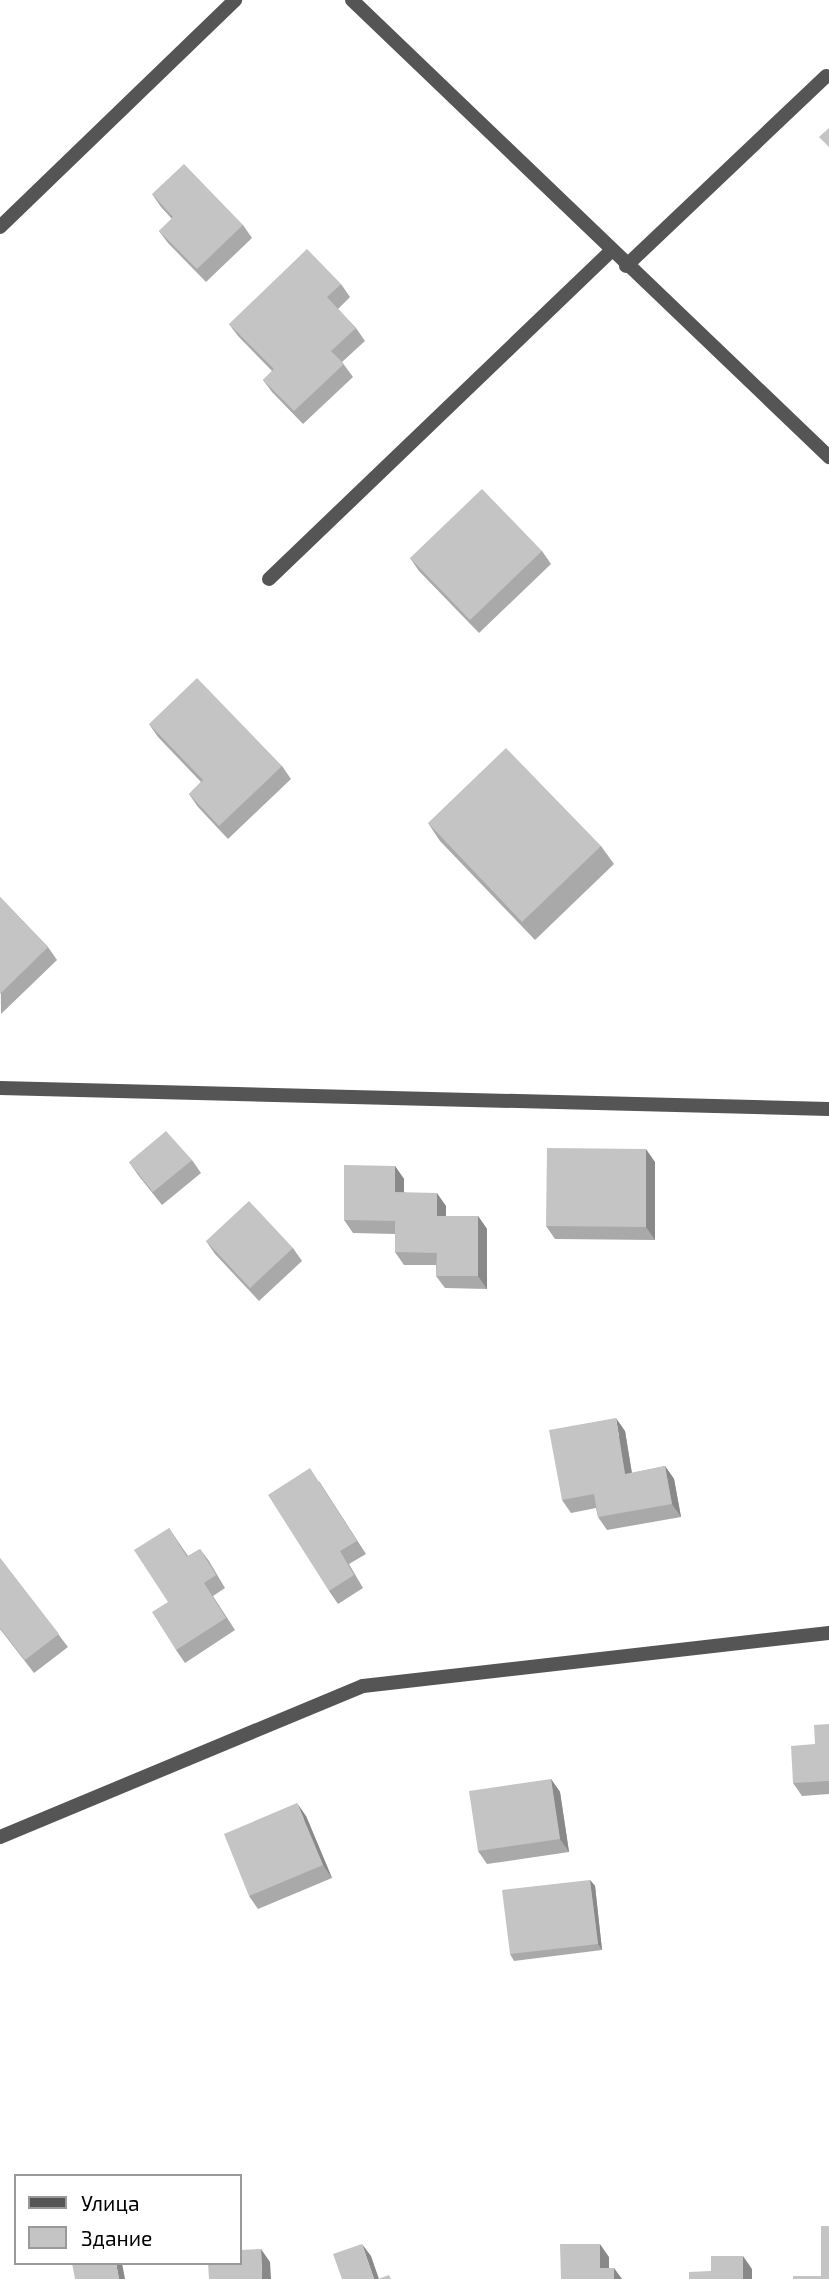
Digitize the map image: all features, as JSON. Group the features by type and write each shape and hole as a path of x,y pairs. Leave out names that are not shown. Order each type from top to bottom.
{"street":[{"path":"0,228 235,0"},
{"path":"352,0 610,252 829,457"},
{"path":"626,266 826,76"},
{"path":"269,579 610,252"},
{"path":"0,1088 829,1109"},
{"path":"0,1837 363,1686 829,1633"}],"building":[{"path":"829,128 829,147 819,137"},
{"path":"184,164 243,225 197,269 159,231 173,217 152,194"},
{"path":"307,249 341,284 327,297 356,328 331,351 344,364 294,411 263,380 274,369 229,324"},
{"path":"482,489 542,551 470,620 410,558"},
{"path":"197,678 282,766 219,826 189,794 203,780 149,724"},
{"path":"506,748 601,846 522,922 428,823"},
{"path":"0,897 48,947 0,994"},
{"path":"166,1131 192,1160 153,1192 129,1162"},
{"path":"547,1148 646,1149 646,1227 546,1226"},
{"path":"344,1165 395,1166 395,1192 437,1193 437,1216 478,1216 478,1276 436,1276 437,1253 395,1252 395,1221 344,1220"},
{"path":"249,1201 293,1248 250,1288 206,1241"},
{"path":"616,1418 625,1474 665,1466 672,1504 598,1517 594,1494 562,1500 549,1430"},
{"path":"310,1468 357,1541 340,1551 354,1575 329,1591 268,1495"},
{"path":"169,1528 187,1557 200,1549 216,1575 204,1583 226,1618 176,1650 152,1612 168,1602 134,1550"},
{"path":"0,1558 59,1634 25,1660 0,1628"},
{"path":"829,1724 829,1781 793,1783 791,1746 815,1744 814,1725"},
{"path":"551,1779 560,1839 478,1851 469,1791"},
{"path":"297,1803 323,1865 249,1896 224,1834"},
{"path":"590,1880 598,1944 510,1954 502,1890"},
{"path":"821,2226 829,2226 829,2279 793,2279 793,2276 821,2276"},
{"path":"362,2244 374,2279 342,2279 333,2254"},
{"path":"560,2244 600,2244 600,2268 614,2268 614,2279 561,2279"},
{"path":"261,2249 262,2279 209,2279 208,2265 242,2265 242,2250"},
{"path":"711,2256 743,2256 743,2279 689,2279 689,2272 711,2271"},
{"path":"72,2265 116,2265 119,2279 75,2279"}]}
